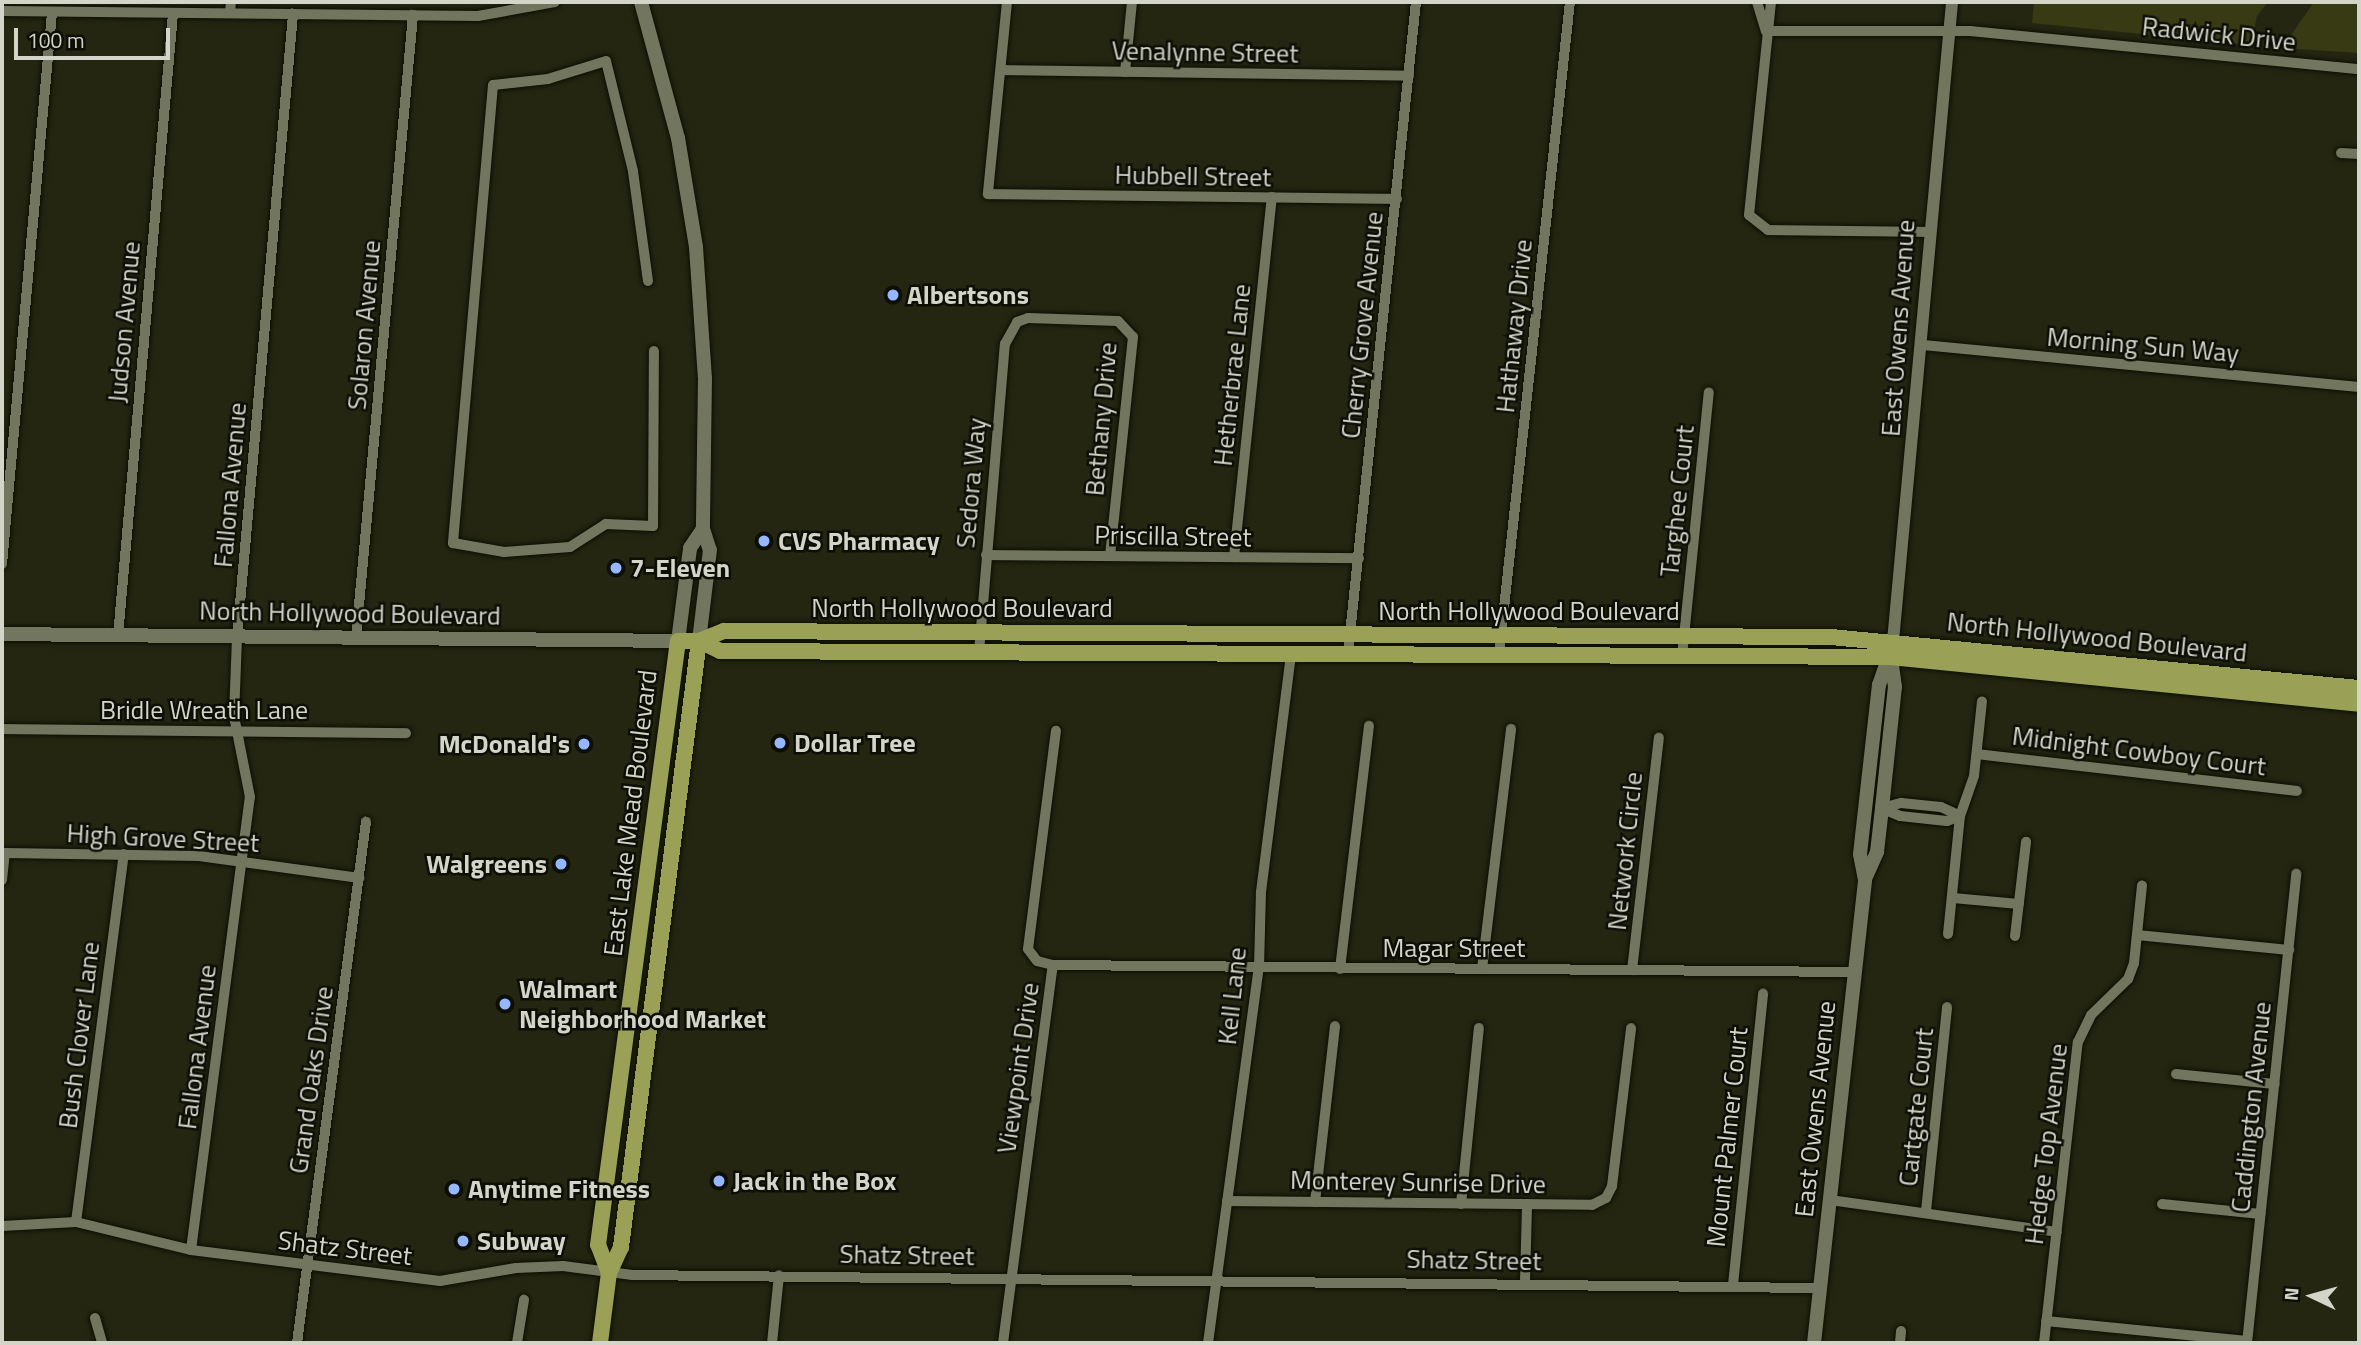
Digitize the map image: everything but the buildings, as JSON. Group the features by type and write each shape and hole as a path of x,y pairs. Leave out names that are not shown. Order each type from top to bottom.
{"main road":[{"name":"East Lake Mead Boulevard","path":"600,1343 609,1273 621,1247 710,550 703,529 705,378 696,247 678,138 641,2"},
{"name":"East Lake Mead Boulevard","path":"609,1273 598,1245 690,548 703,529"},
{"name":"North Hollywood Boulevard","path":"2,635 699,641 721,631 1894,640 2359,688"},
{"path":"854,652 855,632"},
{"name":"East Owens Avenue","path":"1865,880 1860,854 1879,685 1891,657 1894,640"},
{"name":"North Hollywood Boulevard","path":"699,641 720,651 1891,657 2359,704"},
{"name":"East Owens Avenue","path":"1814,1343 1865,880 1877,852 1882,808 1895,687 1891,657"},
{"path":"653,832 662,854 656,911 663,923"},
{"path":"633,983 643,1002 642,1026 649,1032"}],"street":[{"path":"230,13 231,2"},
{"path":"2,11 478,16 555,2"},
{"path":"1000,70 1007,2"},
{"path":"1125,72 1132,2"},
{"name":"Cherry Grove Avenue","path":"1348,653 1416,2"},
{"name":"Hathaway Drive","path":"1499,654 1570,2"},
{"path":"1757,2 1766,31"},
{"path":"1771,2 1747,204 1756,225 1768,230 1928,232"},
{"name":"East Owens Avenue","path":"1894,640 1923,345 1928,232 1952,2"},
{"path":"2,564 52,12"},
{"name":"Judson Avenue","path":"118,636 173,13"},
{"name":"Fallona Avenue","path":"191,1250 250,797 236,731 237,637 293,14"},
{"name":"Solaron Avenue","path":"356,638 413,15"},
{"name":"Radwick Drive","path":"1766,31 1949,32 2359,69"},
{"path":"648,281 633,171 606,61 548,79 494,85 453,543 504,552 570,547 606,524 653,526 654,351"},
{"name":"Venalynne Street","path":"1000,70 1409,76"},
{"name":"Hubbell Street","path":"1000,70 988,194 1397,199"},
{"path":"2341,153 2359,154"},
{"name":"Hetherbrae Lane","path":"1234,557 1272,197"},
{"name":"Bethany Drive","path":"1017,322 1028,318 1118,321 1128,328 1133,337 1111,556"},
{"name":"Sedora Way","path":"979,652 1005,344 1017,322"},
{"name":"Morning Sun Way","path":"1923,345 2359,387"},
{"name":"Targhee Court","path":"1682,656 1709,392"},
{"name":"Priscilla Street","path":"986,555 1359,558"},
{"name":"Kell Lane","path":"1208,1343 1259,967 1261,892 1291,653"},
{"path":"1948,934 1960,816 1976,754 1982,701"},
{"path":"1340,969 1369,726"},
{"name":"Bridle Wreath Lane","path":"2,729 406,733"},
{"path":"1482,969 1511,729"},
{"name":"Viewpoint Drive","path":"1003,1343 1053,965 1037,961 1028,949 1056,731"},
{"name":"Network Circle","path":"1632,970 1659,738"},
{"name":"Midnight Cowboy Court","path":"1976,754 2297,791"},
{"path":"1882,808 1900,816 1947,821 1960,816"},
{"name":"Grand Oaks Drive","path":"297,1343 366,822"},
{"path":"2015,936 2026,842"},
{"name":"High Grove Street","path":"2,880 5,853 242,861 359,878"},
{"name":"Bush Clover Lane","path":"76,1222 124,855"},
{"name":"Caddington Avenue","path":"2247,1342 2296,874"},
{"name":"Hedge Top Avenue","path":"2044,1343 2078,1042 2091,1015 2128,979 2137,935 2142,885"},
{"path":"1953,898 2019,904"},
{"path":"2137,935 2289,950"},
{"name":"Magar Street","path":"1053,965 1855,972"},
{"name":"Mount Palmer Court","path":"1733,1284 1763,994"},
{"name":"Cartgate Court","path":"1926,1211 1947,1007"},
{"path":"1315,1202 1335,1026"},
{"path":"1461,1203 1479,1028"},
{"name":"Monterey Sunrise Drive","path":"1227,1201 1592,1205 1606,1198 1612,1186 1631,1028"},
{"path":"2176,1074 2274,1084"},
{"path":"1830,1200 1926,1211 2057,1232"},
{"path":"1525,1282 1527,1204"},
{"path":"2162,1204 2260,1214"},
{"name":"Shatz Street","path":"2,1226 76,1222 191,1250 440,1280 516,1268 563,1266 609,1273 1733,1284 1820,1288"},
{"path":"772,1343 779,1275"},
{"path":"517,1343 524,1300"},
{"path":"94,1318 102,1343"},
{"path":"2046,1321 2247,1342"},
{"path":"1900,1343 1901,1331"}],"green space":[{"path":"2034,2 2268,2 2257,16 2251,45 2032,23"},
{"path":"2314,2 2359,2 2359,53 2282,48"}],"place":[{"name":"Albertsons","path":"893,295"},
{"name":"CVS Pharmacy","path":"764,541"},
{"name":"7-Eleven","path":"616,568"},
{"name":"Dollar Tree","path":"780,743"},
{"name":"McDonald's","path":"584,744"},
{"name":"Walgreens","path":"561,864"},
{"name":"Walmart Neighborhood Market","path":"505,1004"},
{"name":"Jack in the Box","path":"719,1181"},
{"name":"Anytime Fitness","path":"454,1189"},
{"name":"Subway","path":"463,1241"}]}
